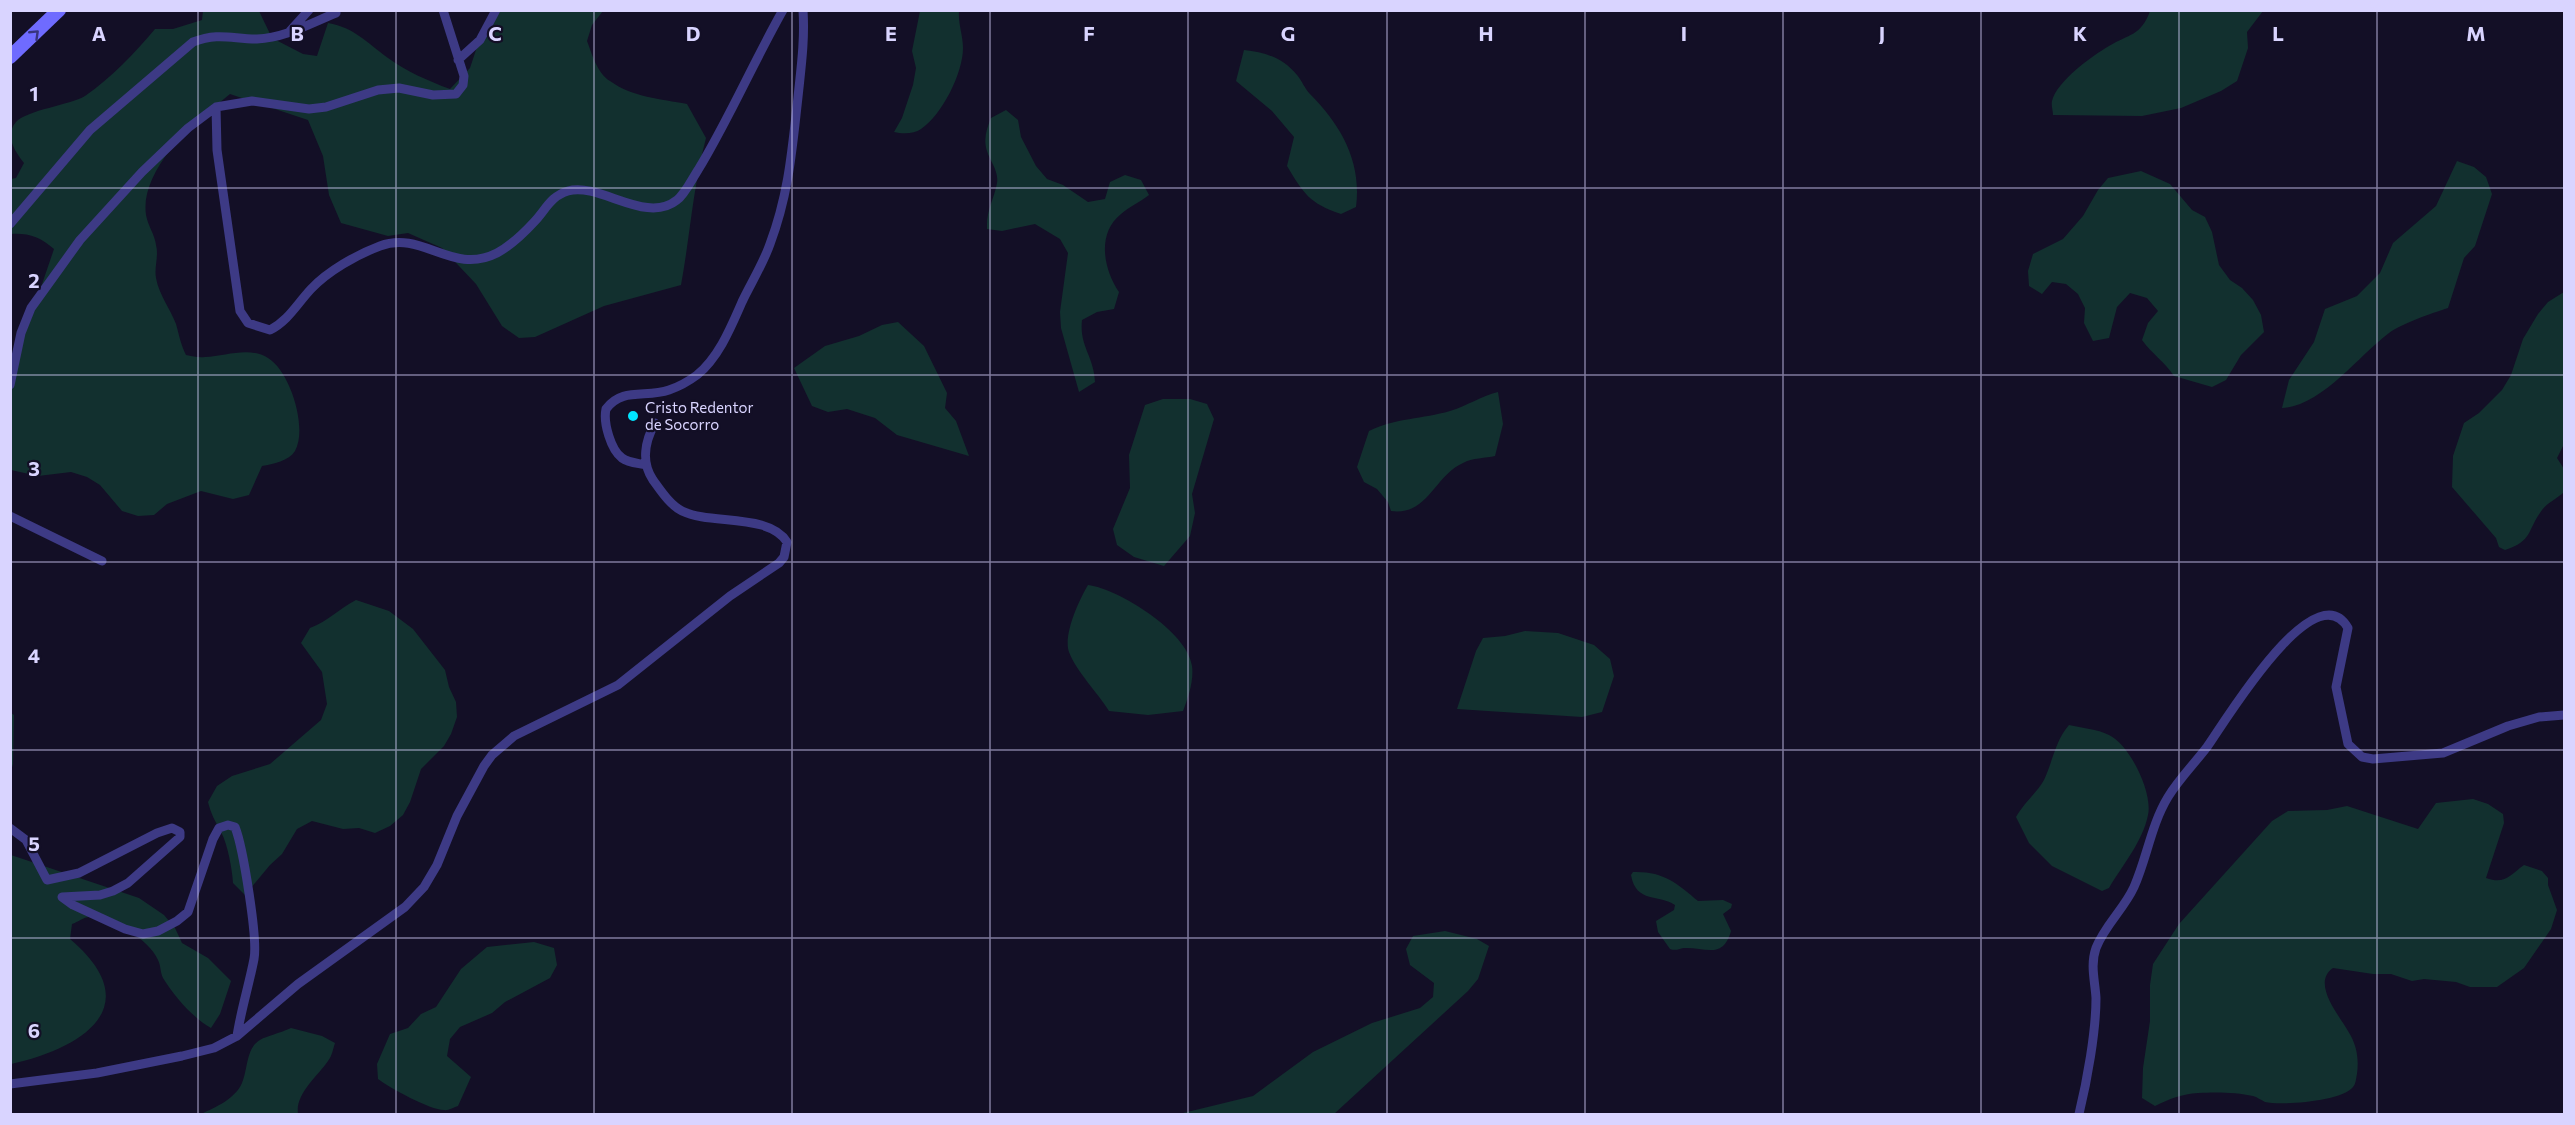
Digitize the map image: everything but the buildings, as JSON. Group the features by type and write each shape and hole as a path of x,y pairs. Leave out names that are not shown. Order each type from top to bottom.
{"street":[{"path":"10,57 59,10"},
{"path":"288,34 309,10"},
{"path":"10,385 21,333 31,308 80,240 142,171 188,128 216,107 252,101 309,109 326,107 378,90 399,88 433,96 450,96 461,91 464,76 443,10"},
{"path":"458,60 480,40 496,10"},
{"path":"216,107 218,150 240,311 248,323 270,330 283,324 312,288 339,267 380,246 397,242 417,244 462,261 479,260 517,240 557,195 570,190 586,190 641,206 664,207 678,200 711,150 753,64 783,10"},
{"path":"646,465 629,462 617,453 606,424 606,409 617,397 626,394 656,393 681,384 697,375 710,362 727,335 769,247 783,207 793,158 805,37 803,10"},
{"path":"10,224 90,130 193,42 207,36 223,35 258,39 288,34 335,11"},
{"path":"10,1084 97,1073 182,1056 213,1048 237,1036 298,984 405,907 424,887 437,866 457,816 484,766 503,744 514,736 618,685 730,596 784,557 787,542 774,530 732,519 682,511 661,490 646,465 645,447 655,423"},
{"path":"10,516 102,561"},
{"path":"2079,1114 2084,1094 2096,998 2092,971 2095,951 2103,933 2135,886 2157,819 2168,797 2207,747 2241,693 2277,650 2310,621 2324,615 2334,615 2344,621 2348,628 2336,687 2348,744 2362,757 2373,759 2443,753 2508,726 2539,717 2565,715"},
{"path":"10,828 26,840 47,880 62,897 73,905 125,929 143,934 158,931 188,912 213,839 219,828 228,825 235,827 255,937 254,958 237,1036"},
{"path":"47,880 79,873 157,833 172,828 180,832 180,837 174,843 128,883 100,895 62,897"}],"green space":[{"path":"203,11 259,11 272,38 303,54 317,56 328,23 337,25 360,36 402,67 450,89 470,68 482,32 493,11 603,11 592,25 587,41 595,63 605,78 628,91 687,104 706,138 681,285 604,306 535,337 519,338 502,326 476,284 442,248 408,233 388,236 341,223 329,195 323,156 308,120 230,94 219,103 213,104 178,140 157,169 150,184 146,200 146,215 157,249 156,278 176,324 186,355 203,357 245,352 261,354 276,365 290,387 295,401 299,429 295,451 285,460 262,466 249,495 233,499 201,491 167,504 154,515 138,516 122,511 100,485 87,477 71,472 38,476 11,470 11,359 25,334 54,249 34,237 11,234 11,179 16,178 24,163 12,143 13,127 16,122 29,114 85,96 122,65 155,29 173,29 202,20"},
{"path":"920,11 959,11 963,43 962,58 950,93 929,123 915,132 894,132 902,118 913,85 916,68 912,51"},
{"path":"2150,11 2263,11 2247,32 2248,48 2237,81 2221,91 2181,108 2142,116 2053,115 2052,101 2055,93 2068,77 2102,50 2138,30"},
{"path":"1244,50 1266,54 1286,64 1331,118 1347,145 1352,160 1356,175 1356,207 1341,214 1330,210 1314,201 1298,184 1287,166 1294,137 1272,111 1236,81"},
{"path":"1006,110 1018,120 1021,137 1036,166 1047,179 1063,185 1088,202 1105,199 1110,182 1125,175 1141,180 1149,195 1121,214 1113,222 1108,232 1105,242 1106,263 1119,292 1114,309 1097,312 1082,320 1083,337 1095,382 1079,392 1061,328 1060,312 1068,253 1060,239 1035,224 1002,231 987,229 997,179 996,170 986,147 986,134 991,118"},
{"path":"2457,161 2474,167 2486,177 2492,194 2475,246 2464,258 2448,308 2417,319 2389,333 2339,378 2311,399 2282,408 2289,380 2314,342 2325,309 2357,296 2380,273 2393,243 2436,206"},
{"path":"2141,171 2170,184 2192,210 2205,217 2212,232 2219,265 2230,280 2242,288 2253,300 2261,315 2264,332 2241,355 2226,380 2212,387 2174,376 2142,340 2148,323 2158,311 2147,298 2130,293 2117,307 2109,338 2093,341 2084,323 2085,308 2078,294 2066,284 2052,282 2042,294 2029,286 2028,271 2033,254 2063,239 2083,216 2108,178"},
{"path":"2564,292 2564,444 2557,458 2564,469 2564,492 2542,510 2525,539 2505,550 2499,547 2496,538 2452,487 2453,456 2464,423 2479,413 2502,390 2511,375 2523,339 2538,314 2548,302"},
{"path":"898,322 924,346 947,393 945,408 956,421 969,456 897,435 875,418 847,409 828,412 812,406 794,368 825,346 859,336 882,325"},
{"path":"1498,392 1503,424 1495,456 1475,459 1453,469 1422,501 1404,511 1391,511 1388,502 1377,489 1364,482 1357,467 1369,431 1399,421 1450,411"},
{"path":"1163,399 1190,399 1207,404 1214,419 1192,494 1195,513 1190,536 1164,566 1134,557 1117,545 1113,529 1130,488 1129,455 1145,405"},
{"path":"1088,585 1117,595 1150,614 1166,626 1188,653 1192,666 1192,678 1183,711 1148,715 1109,711 1069,652 1070,627 1080,599"},
{"path":"356,600 389,611 413,629 445,670 456,702 457,717 451,734 444,746 421,769 403,815 390,826 375,833 359,828 343,829 312,821 297,829 282,854 245,895 233,883 226,843 208,802 217,786 232,776 270,764 321,720 327,704 322,672 301,643 310,628"},
{"path":"1525,631 1558,633 1594,645 1610,659 1614,676 1602,712 1582,717 1457,709 1476,651 1483,638"},
{"path":"11,713 14,715 11,771"},
{"path":"2069,725 2100,731 2117,740 2138,770 2147,795 2148,815 2142,834 2109,888 2102,891 2052,866 2029,843 2016,817 2044,780 2057,744"},
{"path":"2473,799 2488,804 2503,814 2504,823 2486,878 2503,880 2524,865 2542,871 2548,878 2548,885 2557,910 2551,929 2524,968 2497,987 2470,987 2456,982 2424,979 2412,981 2391,974 2373,974 2333,968 2327,974 2326,990 2333,1008 2351,1036 2357,1057 2358,1068 2355,1083 2347,1092 2325,1099 2284,1103 2265,1102 2253,1096 2226,1093 2186,1094 2155,1106 2142,1098 2153,964 2179,924 2272,821 2288,811 2327,810 2347,806 2418,829 2436,803"},
{"path":"11,855 139,898 164,915 175,928 182,943 208,958 231,981 220,1014 211,1028 191,1013 173,992 163,978 158,960 147,944 119,925 87,917 72,924 70,939 93,963 104,985 105,1004 97,1021 82,1035 62,1047 11,1064"},
{"path":"1633,872 1644,872 1669,879 1698,901 1723,900 1732,904 1731,908 1723,914 1731,931 1728,940 1723,946 1712,950 1670,949 1658,932 1656,921 1674,910 1675,905 1643,894 1634,884 1631,875"},
{"path":"1445,931 1477,939 1489,946 1478,979 1468,991 1334,1114 1179,1114 1253,1096 1313,1052 1372,1023 1420,1008 1433,997 1434,983 1410,965 1406,949 1413,936"},
{"path":"534,942 554,948 557,965 550,978 505,1002 492,1013 460,1027 450,1039 447,1056 471,1077 458,1106 446,1110 420,1103 378,1079 377,1064 390,1034 408,1028 421,1014 436,1007 461,969 487,947"},
{"path":"291,1028 322,1036 335,1043 329,1059 303,1093 298,1114 201,1114 224,1102 239,1089 255,1044"}],"place":[{"name":"Cristo Redentor de Socorro","path":"633,416"}]}
